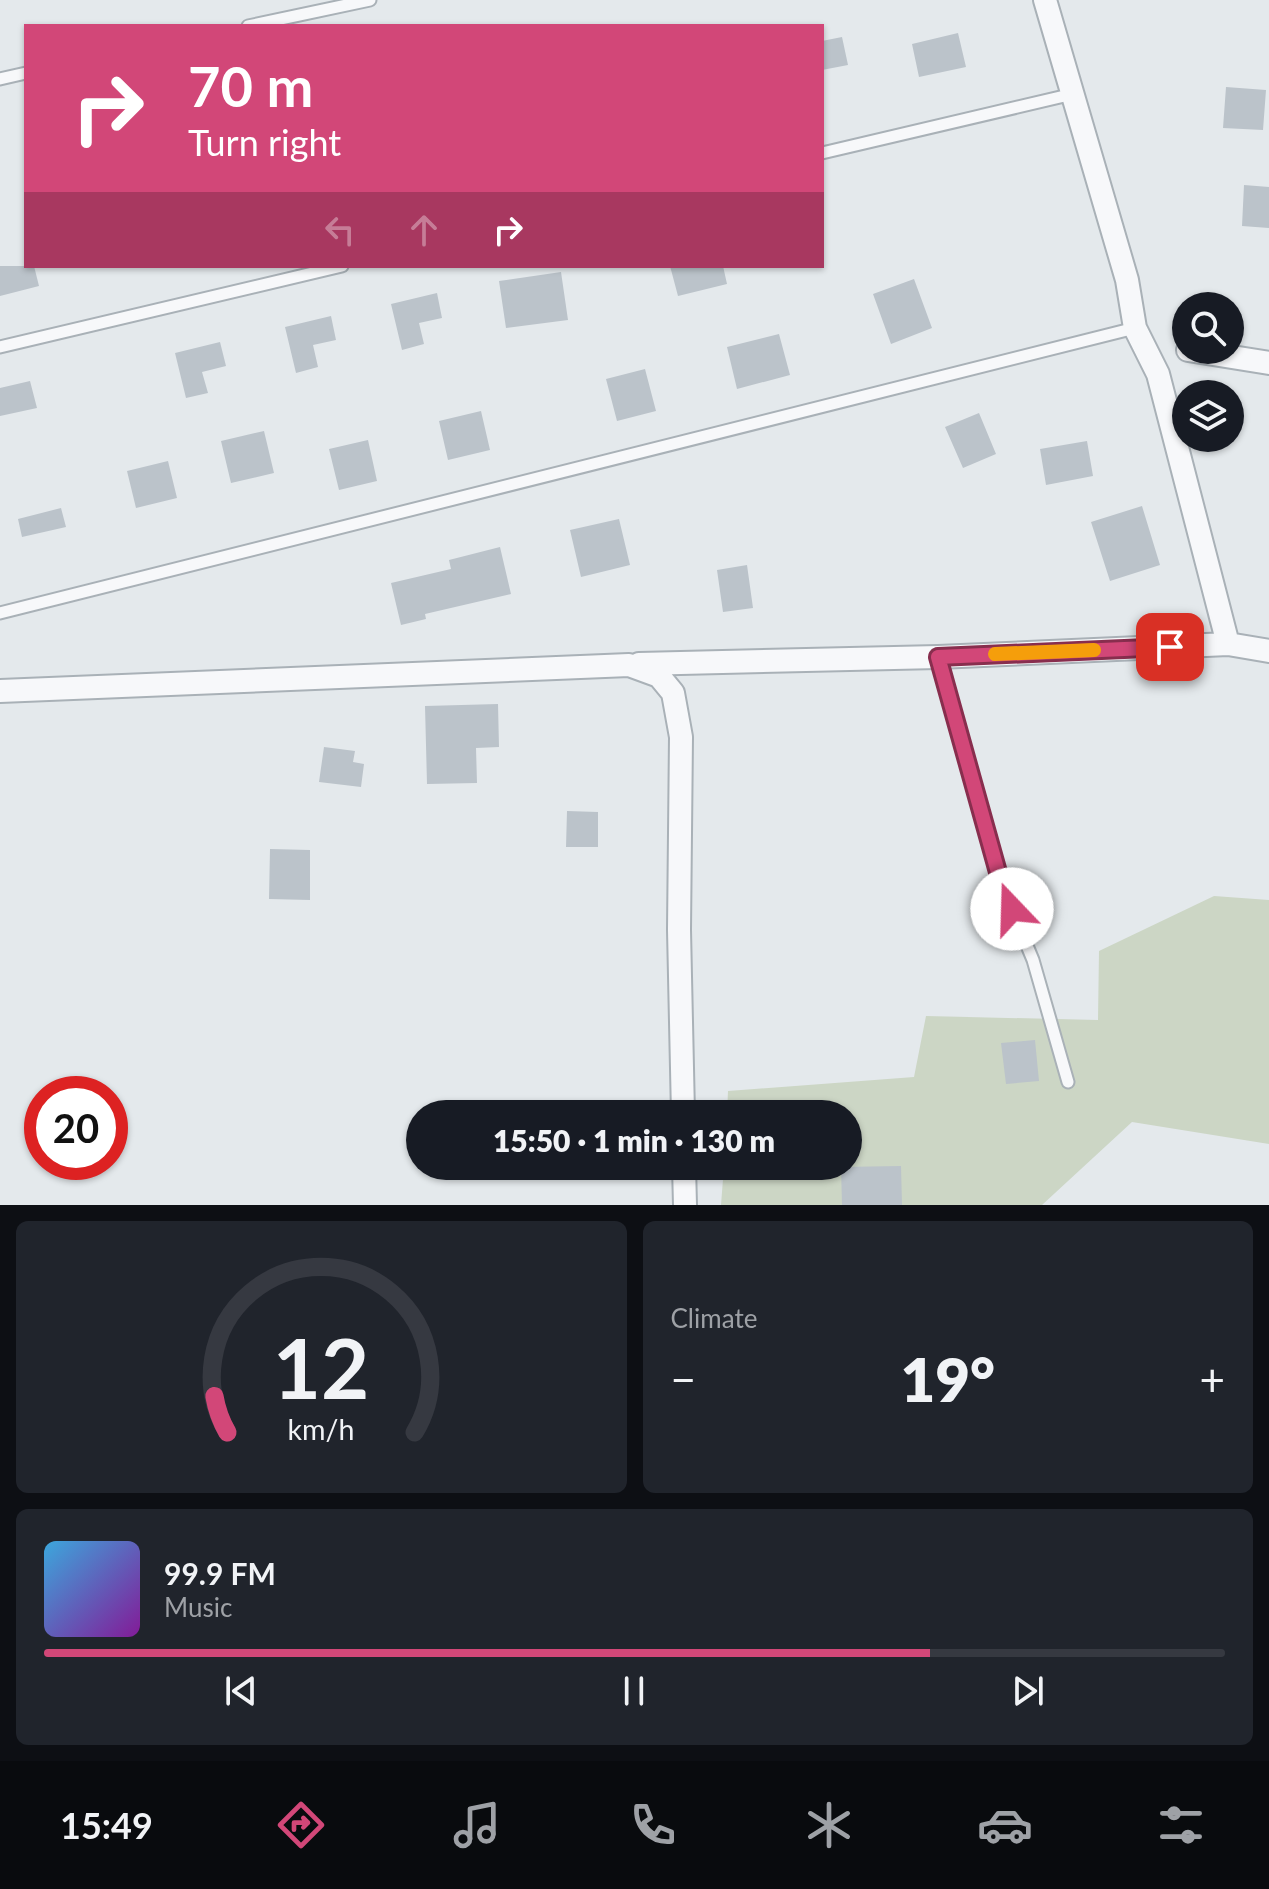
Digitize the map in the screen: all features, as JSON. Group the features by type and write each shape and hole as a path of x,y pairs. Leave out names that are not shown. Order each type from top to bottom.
{"street":[{"path":"1045,0 1127,280 1135,328 1158,374 1228,644"},
{"path":"1146,350 1172,350"},
{"path":"1244,359 1269,363"},
{"path":"0,691 1228,644 1269,651"},
{"path":"629,665 659,676 673,693 681,737 679,930 683,1100"},
{"path":"684,1180 685,1205"}],"lane":[{"path":"257,24 370,0"},
{"path":"0,79 24,73"},
{"path":"824,153 1073,94"},
{"path":"0,347 334,268"},
{"path":"0,613 1135,328"},
{"path":"938,657 1001,883 1033,960 1068,1082"}],"green space":[{"path":"1214,896 1269,900 1269,1144 1132,1122 1042,1205 721,1205 723,1180 862,1180 862,1100 728,1100 728,1091 914,1077 926,1016 1098,1020 1099,951"}],"building":[{"path":"958,33 966,67 919,77 912,44"},
{"path":"842,37 848,65 824,70 824,41"},
{"path":"1226,87 1266,90 1263,130 1223,128"},
{"path":"1244,185 1269,187 1269,228 1242,226"},
{"path":"0,266 34,268 39,286 0,296"},
{"path":"671,268 723,268 727,284 678,296"},
{"path":"561,272 568,320 506,328 499,281"},
{"path":"914,279 932,328 891,344 873,294"},
{"path":"437,293 442,318 419,323 424,344 402,350 391,304"},
{"path":"331,316 336,340 313,345 318,367 296,373 285,327"},
{"path":"779,334 790,375 737,389 727,347"},
{"path":"220,342 226,366 202,372 208,393 186,398 175,353"},
{"path":"645,369 656,411 617,421 606,379"},
{"path":"30,381 37,408 0,416 0,388"},
{"path":"481,411 490,450 448,460 439,421"},
{"path":"979,413 996,454 963,468 945,427"},
{"path":"264,431 274,473 231,483 221,441"},
{"path":"368,440 377,481 339,490 329,449"},
{"path":"1087,441 1093,476 1046,485 1040,449"},
{"path":"168,461 177,498 136,508 127,471"},
{"path":"1142,506 1160,565 1110,581 1091,522"},
{"path":"61,508 66,527 22,537 18,519"},
{"path":"619,519 630,565 581,577 570,530"},
{"path":"500,547 511,594 425,614 426,619 401,625 391,583 451,569 449,560"},
{"path":"747,565 753,608 723,612 717,570"},
{"path":"498,704 499,747 476,748 477,783 427,784 425,706"},
{"path":"324,747 355,751 353,762 364,764 361,787 319,782"},
{"path":"567,811 598,812 598,847 566,847"},
{"path":"270,849 310,850 310,900 269,899"},
{"path":"1035,1040 1039,1081 1006,1084 1001,1043"},
{"path":"901,1166 902,1205 842,1205 841,1180 862,1180 862,1167"}],"slow traffic":[{"path":"995,654 1094,650"}],"route":[{"path":"1012,909 1001,883 938,657 1170,647"}]}
